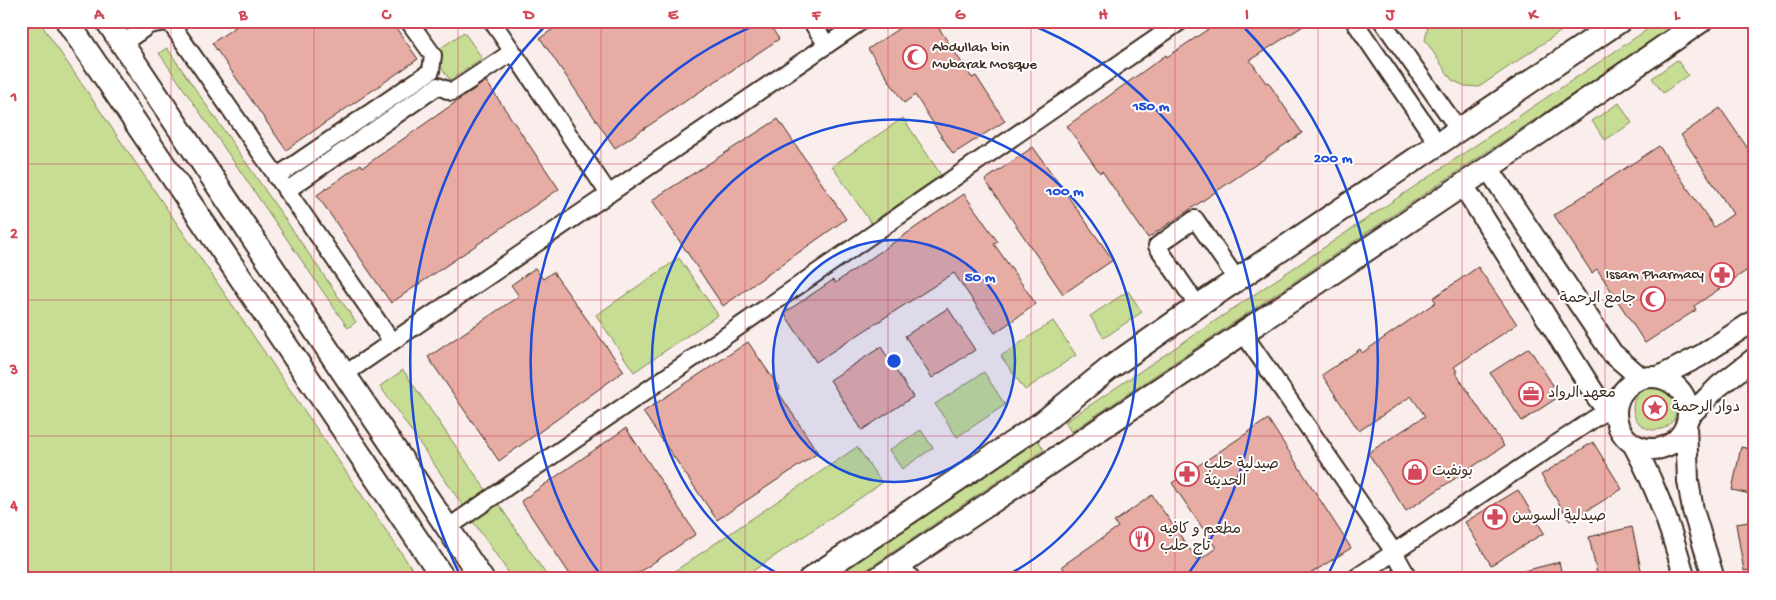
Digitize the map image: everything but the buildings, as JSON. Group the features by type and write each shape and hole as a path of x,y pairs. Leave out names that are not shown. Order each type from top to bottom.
{"main road":[{"path":"66,21 444,579"},
{"path":"107,21 449,527 482,579"},
{"path":"810,579 1043,422 1110,368 1198,306 1238,281 1620,21"},
{"path":"877,579 906,571 1064,453 1463,185 1701,21"},
{"path":"1043,422 1064,453"}],"street":[{"path":"276,177 431,71 432,55 410,23 412,21"},
{"path":"492,21 609,194"},
{"path":"811,21 827,45"},
{"path":"345,374 862,21"},
{"path":"449,527 1181,21"},
{"path":"1354,21 1438,144"},
{"path":"122,44 149,25 170,22 392,342"},
{"path":"1382,22 1459,130"},
{"path":"286,191 438,86 452,92 512,52"},
{"path":"1488,168 1612,353 1650,378 1672,382 1681,392 1687,404 1688,481 1693,510 1714,579"},
{"path":"1463,185 1613,410 1624,437 1633,444 1648,448 1664,447 1678,438 1687,420 1719,386 1755,358"},
{"path":"1198,306 1157,246 1195,219 1238,281"},
{"path":"1354,579 1613,410 1626,388 1700,356 1755,320"},
{"path":"1243,332 1394,552 1409,579"},
{"path":"1633,444 1654,484 1668,519 1686,579"}],"green space":[{"path":"21,21 39,21 419,579 21,579"},
{"path":"1432,21 1576,21 1479,87 1465,86 1452,80 1425,40 1428,26"},
{"path":"1660,21 1681,21 1071,432 1065,422"},
{"path":"464,32 482,58 450,80 432,54"},
{"path":"167,48 356,322 348,328 159,53"},
{"path":"1677,60 1688,75 1663,93 1652,78"},
{"path":"1619,103 1632,123 1605,140 1592,121"},
{"path":"903,118 941,175 871,223 832,166"},
{"path":"679,258 718,315 634,372 596,315"},
{"path":"1128,291 1142,312 1104,338 1090,316"},
{"path":"1053,321 1076,355 1025,390 1001,356"},
{"path":"403,370 486,490 463,506 380,386"},
{"path":"984,372 1005,405 957,437 935,404"},
{"path":"1659,386 1671,392 1676,399 1676,417 1671,424 1664,429 1651,430 1643,427 1636,420 1633,404 1636,396 1643,389"},
{"path":"921,430 933,448 902,469 889,450"},
{"path":"1038,440 1044,450 853,579 832,579"},
{"path":"857,447 882,483 741,579 663,579"},
{"path":"498,503 549,579 513,579 472,520"}],"place":[{"name":"Abdullah bin Mubarak Mosque","path":"915,57"},
{"name":"Issam Pharmacy","path":"1722,275"},
{"name":"جامع الرحمة","path":"1653,299"},
{"name":"معهد الرواد","path":"1531,394"},
{"name":"دوار الرحمة","path":"1655,408"},
{"name":"بونفيت","path":"1415,472"},
{"name":"صيدلية حلب الحديثة","path":"1187,474"},
{"name":"صيدلية السوسن","path":"1495,517"},
{"name":"مطعم و كافيه تاج حلب","path":"1142,539"}]}
